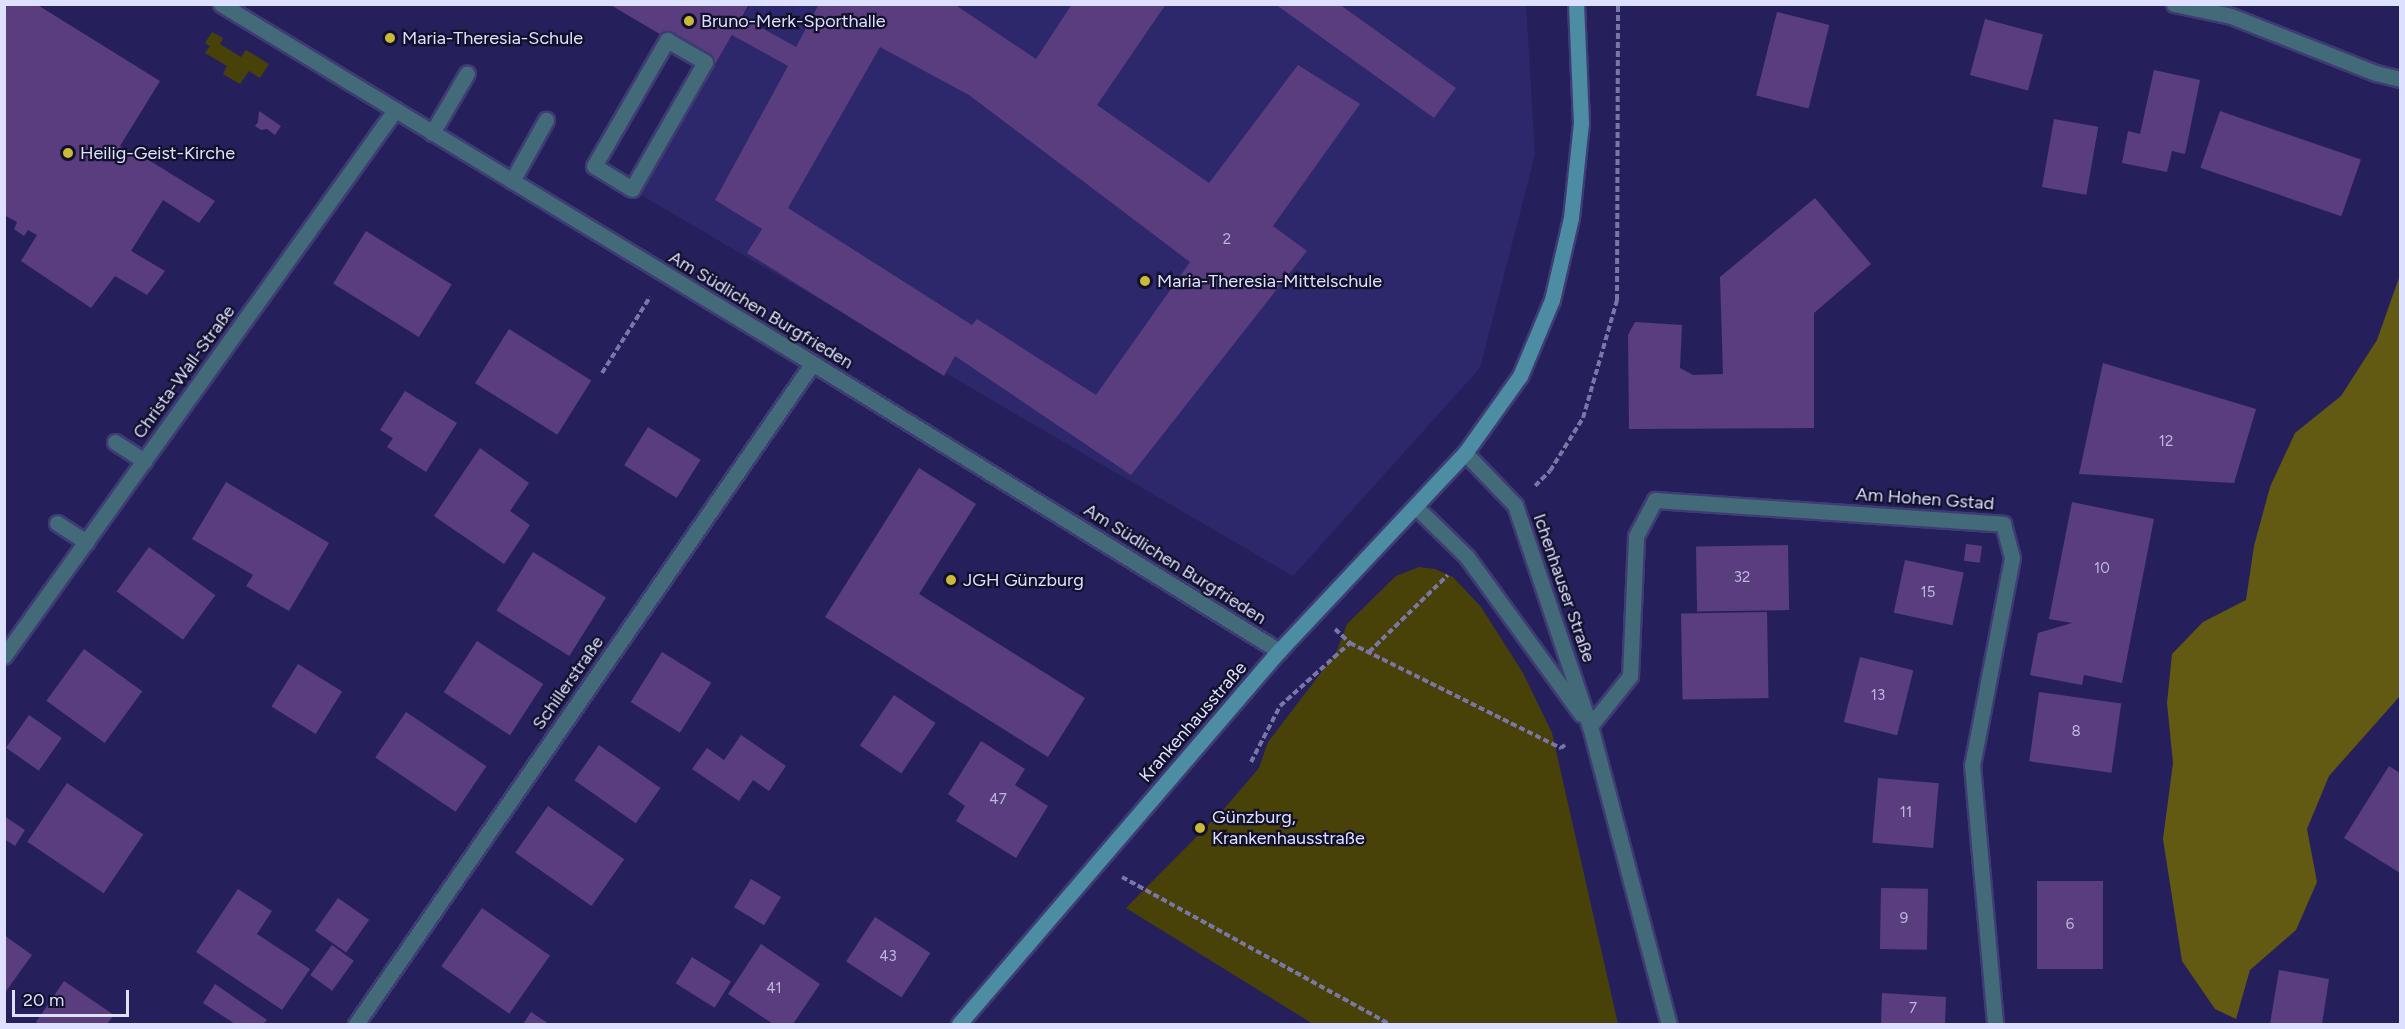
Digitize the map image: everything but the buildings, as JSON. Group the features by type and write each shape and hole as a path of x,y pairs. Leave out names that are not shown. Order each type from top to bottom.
{"street":[{"name":"Am Südlichen Burgfrieden","path":"221,4 1279,651"},
{"path":"1465,453 1520,376 1552,300 1571,218 1581,123 1576,4"},
{"path":"2174,4 2231,16 2376,73 2400,79"},
{"path":"667,40 705,62 632,189 594,166 667,40"},
{"path":"432,133 467,73"},
{"name":"Christa-Wall-Straße","path":"4,656 395,110"},
{"path":"512,181 546,120"},
{"name":"Schillerstraße","path":"356,1024 812,364"},
{"path":"115,442 144,461"},
{"name":"Krankenhausstraße","path":"959,1024 1279,651 1465,453"},
{"name":"Ichenhauser Straße","path":"1465,453 1515,505 1590,726 1670,1024"},
{"name":"Am Hohen Gstad","path":"1590,726 1630,676 1636,536 1655,500 2004,524 2012,558 1972,765 1995,1024"},
{"name":"Ichenhauser Straße","path":"1416,507 1467,557 1590,726"},
{"path":"57,523 86,542"}],"path":[{"path":"602,373 664,274"},
{"path":"1251,762 1280,706 1350,643 1561,748 1590,726"},
{"path":"1098,864 1389,1024"}],"shaded area":[{"name":"Maria-Theresia-Mittelschule","path":"750,5 1526,5 1535,155 1480,368 1293,576 639,194"},
{"path":"212,32 223,38 220,44 241,57 246,50 269,64 260,78 249,71 240,84 223,74 227,66 205,53 210,46 205,43"},
{"path":"2400,275 2400,696 2329,776 2307,829 2317,882 2296,930 2250,970 2236,1019 2215,1009 2182,961 2163,839 2173,763 2167,703 2172,654 2203,622 2246,600 2254,546 2270,487 2295,433 2341,396 2377,340"},
{"path":"1419,567 1435,569 1453,577 1481,607 1523,673 1552,733 1618,1024 1313,1024 1126,908 1224,809 1259,768 1268,742 1336,653 1347,624 1396,576"}],"place":[{"name":"Bruno-Merk-Sporthalle","path":"689,21"},
{"name":"Maria-Theresia-Schule","path":"390,38"},
{"name":"Heilig-Geist-Kirche","path":"68,153"},
{"name":"Maria-Theresia-Mittelschule","path":"1145,281"},
{"name":"JGH Günzburg","path":"951,580"},
{"name":"Günzburg, Krankenhausstraße","path":"1200,828"}]}
